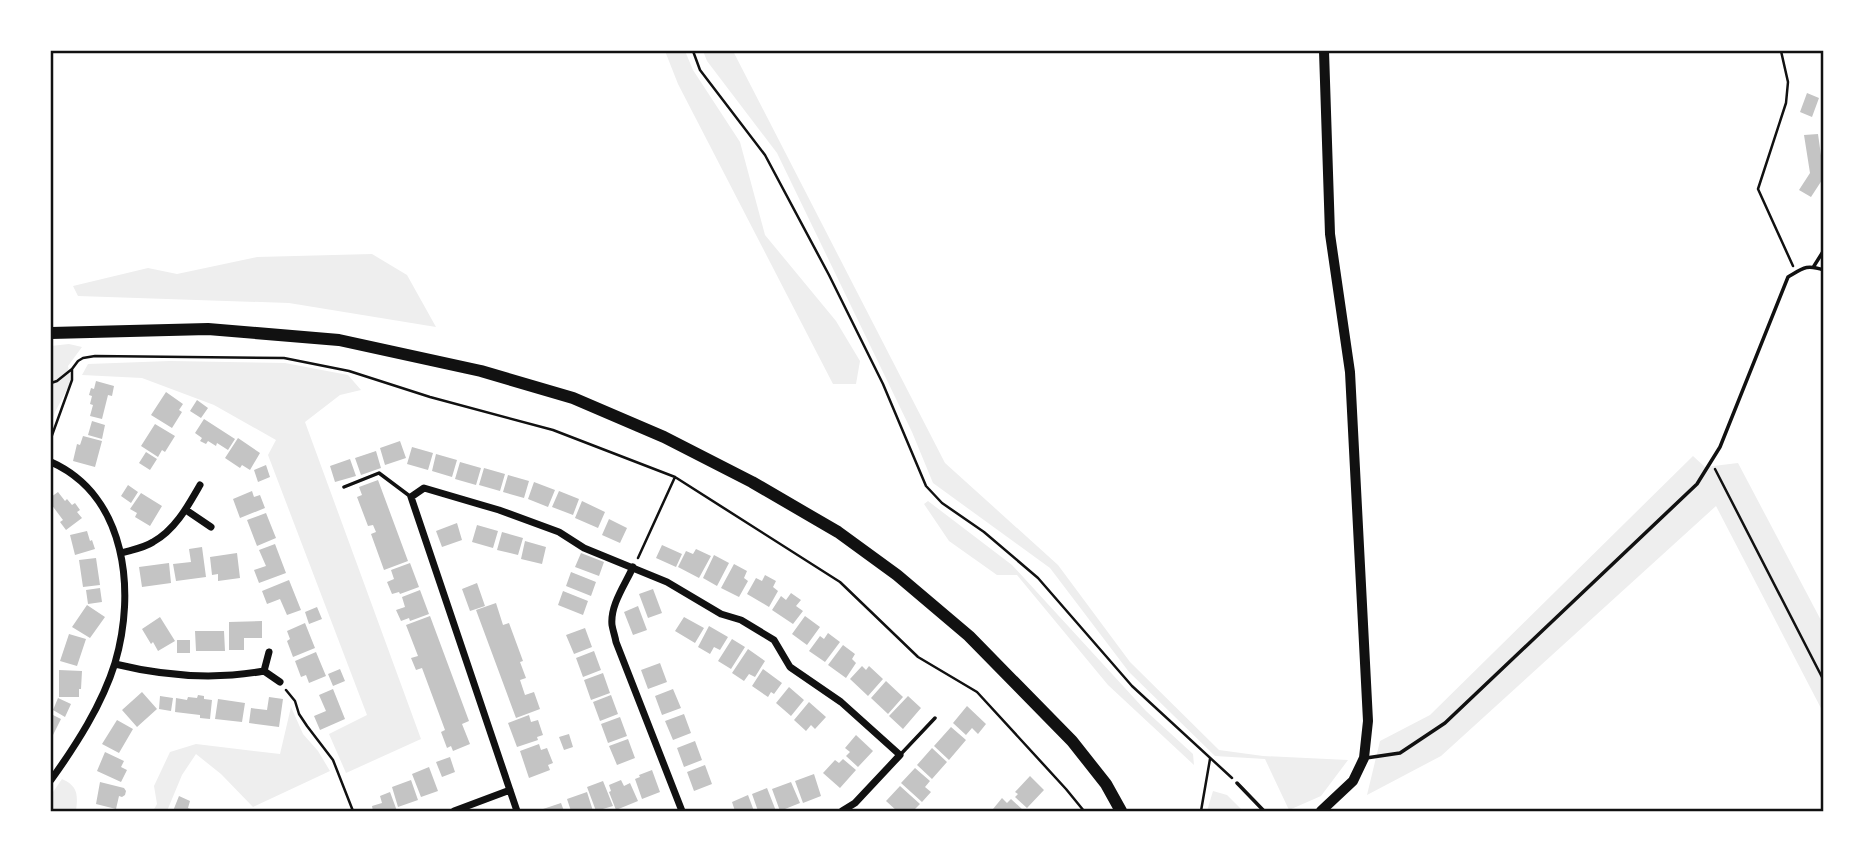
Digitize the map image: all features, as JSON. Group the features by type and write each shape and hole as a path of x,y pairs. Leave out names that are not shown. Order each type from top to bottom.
{"main road":[{"path":"1321,811 1353,781 1364,758 1368,721 1350,385 1330,234 1324,51"},
{"path":"51,333 208,329 339,340 481,371 559,394 664,438 752,482 838,532 897,575 969,636 1072,741 1106,784 1121,811"}],"street":[{"path":"51,463 81,481 107,515 121,553 125,576 124,617 115,664 86,726 51,780"},
{"path":"121,553 152,543 167,533 186,510 200,485"},
{"path":"517,811 411,497 424,488 499,510 559,532 584,548 667,582 721,614 741,620 774,640 790,667 841,702 900,755 855,803 842,811"},
{"path":"186,510 211,527"},
{"path":"633,567 617,601 612,625 616,642 682,811"},
{"path":"264,671 269,652"},
{"path":"115,664 146,672 209,677 264,671 279,682"},
{"path":"454,811 510,790"}],"lane":[{"path":"1814,267 1824,250"},
{"path":"1364,758 1400,753 1445,723 1697,484 1720,447 1788,277 1806,266 1824,270"},
{"path":"344,487 379,473 411,497"},
{"path":"900,755 935,718"},
{"path":"1237,783 1264,811"}],"path":[{"path":"693,51 700,70 765,155 883,384 926,486 942,503 984,532 1038,578 1132,686 1237,783"},
{"path":"1781,51 1788,82 1786,103 1758,189 1796,272"},
{"path":"51,383 72,369 78,361 95,356 284,358 349,372 553,430 675,477 840,582 918,657 977,692 1084,811"},
{"path":"51,438 72,380 72,369"},
{"path":"1711,461 1824,681"},
{"path":"633,567 675,477"},
{"path":"279,682 295,701 299,714 333,760 353,811"},
{"path":"1201,811 1210,759"}],"shaded area":[{"path":"665,51 685,51 693,70 740,142 765,235 836,321 860,361 856,384 833,384 678,84"},
{"path":"703,51 733,51 945,463 1058,565 1130,662 1219,750 1263,756 1348,760 1321,796 1289,810 1265,759 1215,756 1129,672 1050,568 933,483 912,432 777,153 707,61"},
{"path":"372,254 407,275 436,327 289,303 78,296 73,286 148,268 177,274 257,257"},
{"path":"69,344 82,347 68,366 71,382 51,425 51,346"},
{"path":"170,361 285,363 348,375 361,390 340,395 305,422 421,739 346,773 329,734 367,715 268,455 276,440 214,405 142,378 82,375 88,364"},
{"path":"1693,456 1705,467 1738,463 1824,626 1824,714 1716,506 1441,756 1367,795 1380,741 1430,715"},
{"path":"928,501 1012,565 1146,711 1193,754 1194,765 1108,685 1017,575 997,575 949,541 924,504"},
{"path":"291,707 303,734 330,771 253,807 221,774 196,754 182,775 167,811 153,811 157,804 154,786 170,752 196,744 280,754"},
{"path":"62,779 76,792 76,811 51,811 51,795"},
{"path":"1213,791 1227,795 1243,811 1207,811"}],"building":[{"path":"1807,93 1819,98 1812,117 1800,112"},
{"path":"1818,134 1824,177 1811,197 1799,190 1810,173 1804,135"},
{"path":"96,381 114,386 112,396 108,395 102,419 90,416 93,405 90,404 92,396 89,395"},
{"path":"166,392 183,404 179,410 182,412 172,428 151,415"},
{"path":"197,400 208,408 201,418 190,411"},
{"path":"204,419 235,439 228,450 217,443 216,446 208,441 206,444 200,441 202,438 195,433"},
{"path":"92,421 105,425 102,439 88,435"},
{"path":"155,424 175,436 165,452 162,450 158,457 141,446"},
{"path":"83,436 102,441 95,467 73,461 77,444 80,445"},
{"path":"238,438 260,453 250,470 242,465 240,468 225,458"},
{"path":"400,441 406,458 385,465 380,448"},
{"path":"412,447 433,453 428,470 407,464"},
{"path":"376,451 381,468 361,475 355,458"},
{"path":"146,452 157,459 150,470 139,463"},
{"path":"436,454 457,460 452,477 432,471"},
{"path":"350,459 356,476 335,482 330,466"},
{"path":"460,462 481,468 476,485 455,479"},
{"path":"266,465 270,477 258,482 254,470"},
{"path":"484,468 505,474 500,491 479,485"},
{"path":"508,475 529,481 524,498 503,492"},
{"path":"378,480 408,561 384,570 371,534 376,532 373,525 368,526 357,497 362,495 359,487"},
{"path":"534,482 555,490 548,507 528,499"},
{"path":"128,485 138,492 131,503 121,496"},
{"path":"252,491 254,497 260,495 265,508 240,518 233,499"},
{"path":"559,491 579,499 573,515 552,507"},
{"path":"58,492 65,501 67,499 72,505 75,503 82,518 66,530 60,522 63,520 51,504 51,497"},
{"path":"141,493 162,506 150,526 135,517 137,513 130,509"},
{"path":"582,501 605,512 598,528 575,518"},
{"path":"266,513 276,538 257,546 247,520"},
{"path":"609,519 627,528 620,543 602,535"},
{"path":"457,523 462,540 442,547 436,531"},
{"path":"477,525 498,531 493,548 472,542"},
{"path":"87,531 95,549 75,555 70,535"},
{"path":"502,532 523,538 518,555 497,550"},
{"path":"525,541 546,547 542,564 521,559"},
{"path":"275,544 286,573 259,583 254,570 266,566 259,550"},
{"path":"662,545 682,554 676,567 656,558"},
{"path":"202,547 206,577 176,581 173,564 191,562 189,549"},
{"path":"696,549 711,556 699,578 678,567 686,551 693,554"},
{"path":"237,553 240,578 218,581 218,574 212,575 210,557"},
{"path":"581,553 604,562 599,576 575,567"},
{"path":"714,555 729,563 717,586 703,578"},
{"path":"96,558 100,585 83,587 79,560"},
{"path":"169,563 171,583 142,587 139,567"},
{"path":"410,563 419,587 392,594 387,582 394,579 391,570"},
{"path":"734,564 747,571 744,578 748,581 739,597 721,588"},
{"path":"571,572 596,582 591,596 566,586"},
{"path":"765,575 776,581 773,587 778,591 769,607 747,594 756,578 762,581"},
{"path":"289,580 301,610 287,615 280,599 267,604 262,591"},
{"path":"477,583 485,606 470,611 462,589"},
{"path":"100,588 102,602 88,604 86,590"},
{"path":"653,589 662,613 648,618 639,594"},
{"path":"420,590 429,614 410,621 409,618 401,621 396,610 405,607 402,597"},
{"path":"563,591 588,601 583,615 558,605"},
{"path":"791,593 801,600 796,606 803,611 793,624 772,610 781,596 786,600"},
{"path":"496,603 503,625 509,623 523,661 520,662 526,678 520,680 525,695 534,692 540,709 516,718 476,610"},
{"path":"87,605 105,617 90,638 72,627"},
{"path":"638,606 647,630 633,635 624,612"},
{"path":"317,607 322,619 309,624 305,612"},
{"path":"430,616 469,721 462,724 470,744 453,751 451,746 447,748 441,732 445,730 422,668 416,670 411,658 418,656 406,625"},
{"path":"805,616 820,627 807,645 792,634"},
{"path":"160,617 175,641 158,651 142,629"},
{"path":"684,617 704,628 695,643 675,631"},
{"path":"262,621 262,638 244,638 244,650 229,650 229,622"},
{"path":"305,623 315,648 293,657 287,641 290,639 287,631"},
{"path":"709,626 728,637 720,650 714,647 710,654 698,647"},
{"path":"585,628 592,647 574,654 566,635"},
{"path":"195,631 224,631 225,651 196,651"},
{"path":"828,633 840,642 825,662 809,651 820,636 824,639"},
{"path":"69,634 86,639 77,666 60,661"},
{"path":"732,639 745,647 731,669 718,661"},
{"path":"177,640 190,640 190,653 177,653"},
{"path":"843,645 855,654 852,659 856,663 846,678 828,665"},
{"path":"748,649 765,661 755,677 749,674 744,681 732,673"},
{"path":"594,651 601,670 583,677 576,658"},
{"path":"316,652 326,676 309,683 306,675 301,677 295,661"},
{"path":"660,663 667,682 648,689 641,670"},
{"path":"862,666 866,670 869,666 883,679 868,696 850,679"},
{"path":"340,669 345,681 333,686 328,674"},
{"path":"763,669 782,683 774,694 771,692 768,697 752,686"},
{"path":"59,670 82,671 79,697 59,697"},
{"path":"603,673 610,693 591,700 584,680"},
{"path":"886,681 903,697 888,714 871,698"},
{"path":"789,687 804,700 791,716 776,703"},
{"path":"333,689 345,719 320,730 314,716 326,711 319,695"},
{"path":"673,689 681,708 662,715 655,696"},
{"path":"142,692 157,709 137,727 122,710"},
{"path":"198,695 212,700 210,719 175,712 176,698 187,700 188,697 197,698"},
{"path":"611,695 618,714 600,721 593,702"},
{"path":"160,696 173,698 171,711 159,709"},
{"path":"908,696 921,708 903,729 889,716"},
{"path":"269,697 283,699 279,727 249,723 251,708 267,710"},
{"path":"58,698 71,704 65,717 53,710"},
{"path":"218,699 245,703 242,722 215,719"},
{"path":"809,702 826,717 815,729 811,725 806,731 794,720"},
{"path":"967,706 986,724 978,734 972,728 966,735 953,723"},
{"path":"51,714 61,719 51,739"},
{"path":"684,714 691,733 673,740 665,721"},
{"path":"529,715 531,722 538,720 543,735 537,737 538,740 517,747 508,723"},
{"path":"620,717 627,736 608,743 601,724"},
{"path":"117,720 133,729 119,753 102,744"},
{"path":"951,727 966,740 949,760 934,746"},
{"path":"569,734 573,747 564,750 559,737"},
{"path":"856,735 873,751 858,767 846,756 850,752 845,748"},
{"path":"628,739 635,758 617,765 609,746"},
{"path":"695,741 702,760 684,767 677,748"},
{"path":"539,744 541,750 547,748 553,763 548,765 550,770 529,778 520,751"},
{"path":"932,748 947,762 932,779 917,765"},
{"path":"105,752 124,761 121,767 127,770 121,782 97,771"},
{"path":"450,757 455,772 442,777 436,762"},
{"path":"843,759 856,770 840,788 823,773 835,760 839,763"},
{"path":"705,765 712,784 694,791 687,772"},
{"path":"429,767 438,791 421,797 412,774"},
{"path":"915,768 930,781 925,787 931,792 922,802 901,783"},
{"path":"652,770 660,792 642,799 635,779"},
{"path":"814,774 821,796 803,803 795,781"},
{"path":"1030,776 1044,790 1027,808 1015,797 1018,794 1015,792"},
{"path":"411,780 418,800 398,807 392,787"},
{"path":"621,780 624,786 630,783 638,801 616,810 609,785"},
{"path":"603,781 613,806 596,811 587,787"},
{"path":"100,782 124,788 126,791 125,795 119,796 116,809 96,804"},
{"path":"791,782 800,803 780,811 772,789"},
{"path":"900,786 920,804 913,811 897,811 886,801"},
{"path":"767,788 776,811 758,811 752,794"},
{"path":"390,792 397,811 373,811 372,806 382,803 380,796"},
{"path":"587,792 593,811 571,811 567,799"},
{"path":"748,795 754,811 735,811 732,802"},
{"path":"179,796 190,801 188,808 196,811 173,811"},
{"path":"1002,798 1007,803 1011,799 1023,810 996,811 993,809"},
{"path":"561,803 564,811 537,811"}]}
